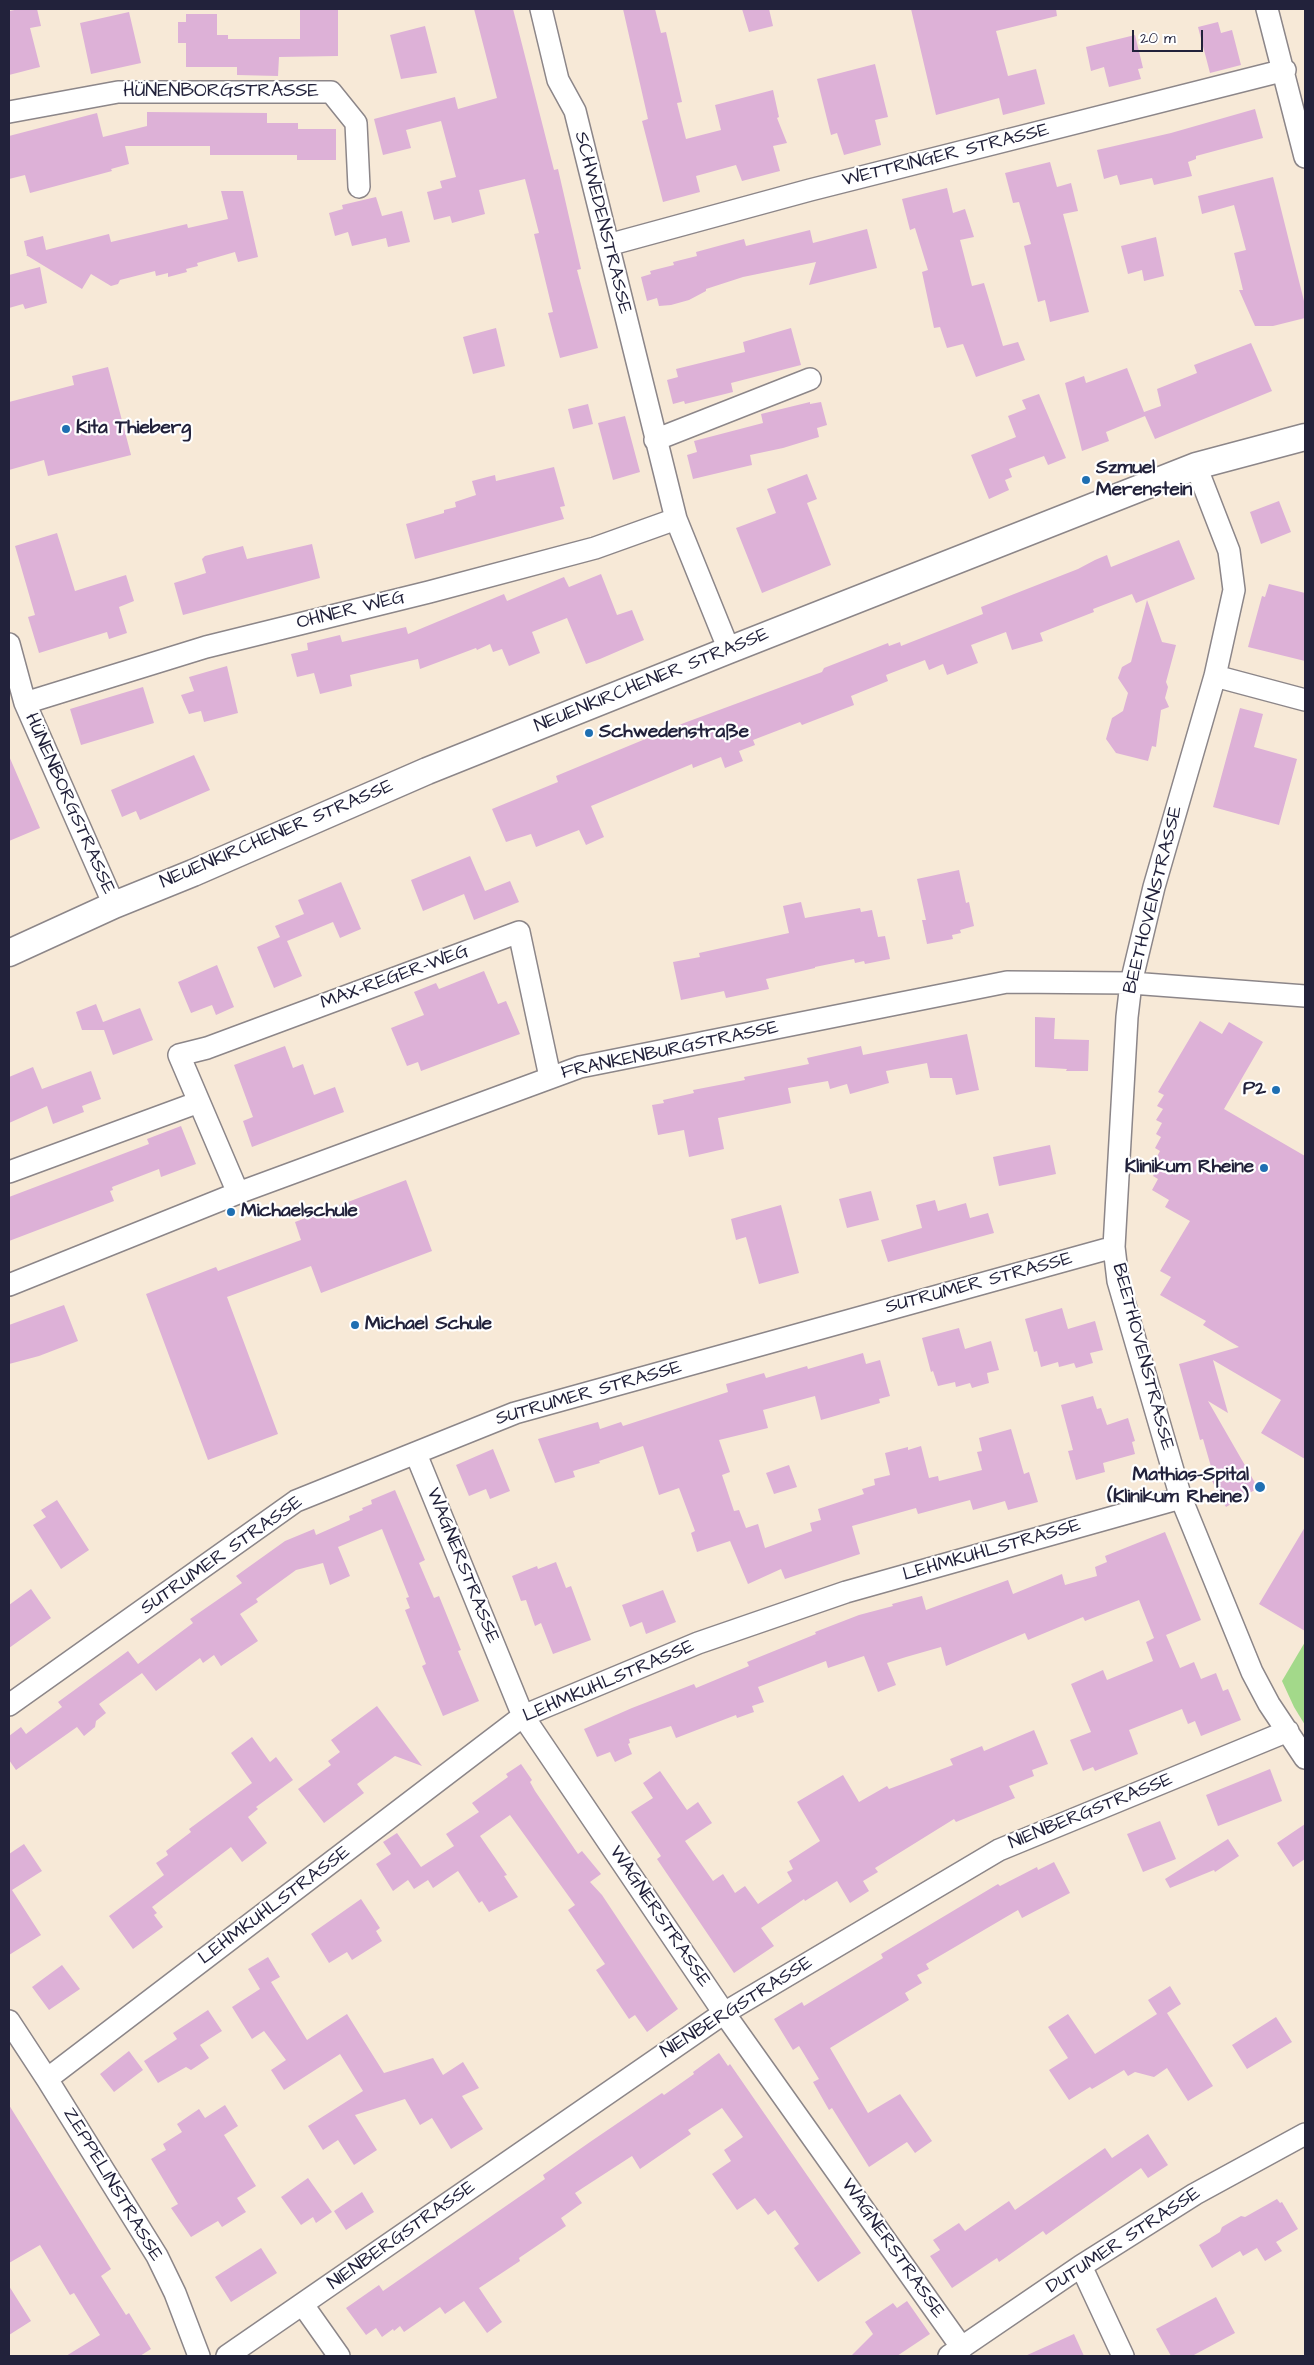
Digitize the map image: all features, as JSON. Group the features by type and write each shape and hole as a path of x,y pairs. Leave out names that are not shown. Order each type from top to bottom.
{"street":[{"name":"SCHWEDENSTRASSE","path":"541,9 558,80 575,111 676,519 729,650"},
{"path":"1268,9 1305,157"},
{"name":"WETTRINGER STRASSE","path":"608,245 810,190 1284,70"},
{"name":"HÜNENBORGSTRASSE","path":"9,112 118,92 331,92 356,123 359,187"},
{"path":"655,440 810,379"},
{"name":"NEUENKIRCHENER STRASSE","path":"9,953 114,905 193,874 427,770 1196,466 1305,438"},
{"name":"BEETHOVENSTRASSE","path":"1196,466 1229,551 1234,590 1215,676 1154,887 1131,983 1126,1027 1114,1247 1118,1281 1181,1498 1252,1672 1305,1758"},
{"name":"OHNER WEG","path":"25,702 206,647 429,592 595,548 676,519"},
{"name":"HÜNENBORGSTRASSE","path":"9,644 25,702 114,905"},
{"path":"1215,676 1305,700"},
{"name":"MAX-REGER-WEG","path":"238,1194 180,1055 207,1048 519,932 550,1077"},
{"name":"FRANKENBURGSTRASSE","path":"9,1285 238,1194 580,1067 1007,982 1131,983 1305,996"},
{"path":"9,1172 199,1102"},
{"name":"SUTRUMER STRASSE","path":"9,1705 296,1501 516,1412 1114,1247"},
{"name":"WAGNERSTRASSE","path":"416,1454 523,1716 955,2352"},
{"name":"LEHMKUHLSTRASSE","path":"47,2079 523,1716 698,1643 846,1592 1181,1498"},
{"name":"NIENBERGSTRASSE","path":"227,2356 724,2013 999,1850 1288,1731"},
{"name":"ZEPPELINSTRASSE","path":"9,2021 156,2256 175,2293 199,2356"},
{"name":"DUTUMER STRASSE","path":"955,2352 1081,2266 1194,2194 1305,2134"},
{"path":"1081,2266 1123,2356"},
{"path":"303,2305 338,2356"}],"green space":[{"path":"1305,1642 1305,1725 1282,1681"}],"building":[{"path":"37,9 41,26 30,28 40,67 9,75 9,11"},
{"path":"300,9 338,9 338,56 279,57 278,76 237,75 237,67 186,67 186,43 178,43 178,22 186,22 186,14 217,14 217,35 228,35 228,39 300,39"},
{"path":"474,9 513,9 554,170 558,169 581,269 577,270 598,348 560,358 548,313 553,312 534,234 539,233 525,179 479,190 485,214 452,223 450,216 434,220 427,192 442,188 440,181 456,177 441,121 406,130 411,148 383,155 374,119 455,97 458,109 497,98"},
{"path":"623,9 655,9 661,33 666,32 682,102 677,103 686,139 721,130 715,105 773,90 779,117 777,118 787,143 773,146 780,171 742,181 736,165 696,176 700,192 663,202 642,121 648,119"},
{"path":"742,9 769,9 773,26 749,32"},
{"path":"911,9 1056,9 1057,16 996,31 1008,76 1036,69 1045,104 1003,115 999,98 936,115"},
{"path":"129,12 141,63 91,74 80,23"},
{"path":"1218,22 1221,33 1232,30 1241,65 1210,73 1198,27"},
{"path":"425,26 437,73 401,79 390,35"},
{"path":"1135,35 1143,68 1138,69 1141,79 1109,87 1104,67 1091,71 1086,47"},
{"path":"875,64 888,117 875,120 881,145 844,155 837,133 831,135 817,79"},
{"path":"1255,109 1263,138 1196,156 1196,159 1188,162 1192,176 1154,185 1152,178 1120,185 1117,175 1104,179 1097,150 1171,133"},
{"path":"147,112 267,113 267,123 298,123 298,129 336,129 336,160 297,160 297,155 210,155 210,146 125,146 129,164 111,169 112,171 30,193 25,175 9,179 9,136 97,113 103,137 147,126"},
{"path":"1050,162 1057,187 1071,183 1078,211 1063,214 1089,312 1050,322 1045,300 1038,302 1024,246 1031,244 1019,202 1013,203 1005,173"},
{"path":"1273,177 1305,305 1305,318 1273,326 1255,326 1239,290 1243,290 1234,253 1246,250 1234,205 1202,214 1198,196"},
{"path":"947,188 953,213 965,209 974,237 960,240 972,286 984,283 1003,346 1018,342 1025,360 976,377 963,344 947,348 940,327 934,328 922,272 928,270 915,228 910,230 902,199"},
{"path":"221,191 243,191 258,257 238,262 235,252 197,263 198,266 186,269 187,272 168,277 168,273 156,276 155,271 120,280 118,284 111,286 91,274 82,289 26,255 24,241 43,236 46,250 109,234 111,242 187,224 188,228 228,219"},
{"path":"376,197 382,216 402,211 410,242 388,247 386,238 352,246 348,232 335,236 329,213 343,209 342,205"},
{"path":"867,229 877,268 809,285 816,262 743,277 706,289 706,291 689,300 671,305 659,306 657,298 647,301 641,277 651,274 650,271 674,265 673,262 697,256 696,252 744,239 746,246 810,230 813,243"},
{"path":"1156,237 1164,276 1144,281 1142,270 1128,274 1121,246"},
{"path":"40,267 47,303 25,309 23,304 9,308 9,275"},
{"path":"496,328 505,366 473,374 463,337"},
{"path":"791,328 801,365 731,383 733,392 685,404 684,401 673,404 667,380 678,377 676,369 745,352 743,342"},
{"path":"1251,343 1272,391 1155,439 1145,416 1106,432 1109,441 1082,451 1065,383 1084,376 1086,383 1127,368 1144,412 1161,406 1157,389 1197,373 1194,365"},
{"name":"Kita Thieberg","path":"108,367 131,455 48,476 44,460 9,470 9,402 74,385 72,376"},
{"path":"1039,394 1066,458 1048,465 1044,456 1009,469 1012,477 1005,480 1009,490 989,499 971,455 1016,437 1008,416 1026,409 1022,400"},
{"path":"810,402 810,404 821,402 827,425 817,428 819,437 783,448 750,455 752,465 693,479 687,455 697,452 694,441 763,423 761,414"},
{"path":"588,404 593,424 573,429 568,409"},
{"path":"625,416 640,472 613,480 598,423"},
{"path":"554,467 565,506 560,507 564,519 415,559 406,524 444,513 444,510 456,507 455,502 476,495 472,481 495,475 496,481"},
{"path":"807,474 817,499 807,503 831,565 762,593 736,528 776,513 767,489"},
{"path":"1279,501 1291,532 1261,544 1250,512"},
{"path":"57,533 75,591 126,575 134,601 119,607 127,633 109,639 107,632 39,653 28,617 35,615 15,546"},
{"path":"1179,540 1195,579 1136,603 1132,594 1093,609 1094,612 1040,633 1043,641 1012,650 1006,632 971,645 978,663 947,675 943,664 929,670 925,660 886,675 888,681 851,696 854,705 802,725 800,722 753,740 755,745 739,751 743,761 725,768 721,757 693,768 692,764 591,806 604,837 586,845 579,830 536,847 531,834 506,842 492,809 558,782 556,776 684,723 822,672 824,668 888,643 889,646 900,642 901,646 983,614 981,607 1078,569 1107,555 1111,567"},
{"path":"312,544 320,578 183,615 174,583 206,573 202,559 205,556 243,546 247,559"},
{"path":"601,574 617,615 632,610 644,640 586,664 567,618 532,632 540,653 509,666 502,649 493,652 490,644 420,669 418,659 350,675 352,686 320,694 314,673 297,677 291,654 308,650 307,643 340,635 342,642 406,627 408,634 504,594 507,601 564,577 569,587"},
{"path":"1269,584 1305,593 1305,661 1248,647 1262,596 1265,597"},
{"path":"1147,600 1162,642 1176,645 1166,682 1168,687 1165,698 1169,707 1161,710 1156,747 1152,746 1148,761 1116,753 1106,739 1112,718 1123,711 1128,693 1118,678 1122,667 1131,662"},
{"path":"227,666 238,713 204,722 201,711 189,714 181,695 194,691 189,677"},
{"path":"143,687 154,723 81,745 70,709"},
{"path":"1240,708 1263,714 1254,747 1297,759 1279,825 1213,807"},
{"path":"194,755 210,790 140,820 136,811 122,817 111,790"},
{"path":"9,756 40,828 9,841"},
{"path":"470,856 485,891 510,881 519,902 474,920 464,894 423,911 411,880"},
{"path":"959,870 966,903 969,902 974,926 960,930 961,933 952,935 953,939 927,944 922,920 926,920 917,879"},
{"path":"341,882 361,929 340,938 333,922 287,941 302,976 274,988 257,947 280,937 275,926 304,914 298,900"},
{"path":"801,902 805,918 860,908 861,912 872,910 878,937 885,936 890,959 865,964 864,961 855,963 854,959 766,979 769,989 726,998 724,991 681,1000 673,962 700,957 699,953 789,933 783,906"},
{"path":"217,965 234,1007 216,1015 212,1005 191,1013 178,982"},
{"path":"484,971 498,1004 506,1001 520,1034 421,1071 418,1062 407,1066 391,1028 424,1015 414,992 436,983 439,989"},
{"path":"96,1004 103,1022 140,1008 153,1040 113,1055 104,1030 82,1030 76,1012"},
{"path":"1035,1017 1055,1018 1054,1039 1089,1040 1088,1071 1066,1071 1067,1069 1035,1067"},
{"path":"1200,1021 1222,1034 1229,1022 1263,1042 1224,1109 1305,1156 1305,1459 1261,1433 1281,1400 1213,1360 1228,1413 1208,1401 1258,1488 1226,1507 1211,1479 1214,1477 1203,1439 1200,1440 1179,1364 1239,1347 1203,1325 1206,1321 1160,1295 1171,1277 1160,1271 1190,1221 1165,1207 1169,1200 1152,1190 1158,1179 1153,1176 1159,1165 1154,1162 1160,1151 1155,1148 1161,1137 1156,1134 1162,1123 1156,1120 1163,1109 1157,1106 1164,1095 1158,1092"},
{"path":"967,1034 979,1090 956,1095 952,1078 930,1078 927,1063 886,1071 889,1083 850,1094 847,1084 830,1089 828,1081 788,1088 791,1103 718,1118 724,1149 689,1157 684,1130 658,1135 652,1105 664,1103 663,1100 694,1093 693,1090 745,1080 744,1077 809,1064 807,1058 861,1046 863,1055"},
{"path":"285,1046 293,1068 303,1064 314,1095 335,1087 344,1112 252,1147 243,1121 253,1117 234,1065"},
{"path":"33,1067 42,1089 91,1071 101,1099 82,1106 84,1112 53,1124 47,1106 9,1123 9,1077"},
{"path":"181,1126 196,1164 161,1177 159,1169 112,1187 113,1190 110,1191 114,1201 9,1241 9,1197 149,1144 147,1139"},
{"path":"1050,1145 1056,1174 999,1186 993,1157"},
{"path":"406,1180 432,1251 321,1293 311,1266 227,1297 278,1434 208,1460 146,1294 216,1267 218,1271 301,1240 295,1222"},
{"path":"871,1191 879,1220 847,1228 839,1199"},
{"path":"935,1200 938,1211 966,1203 970,1218 988,1213 994,1233 888,1262 881,1240 922,1228 916,1205"},
{"path":"781,1205 799,1273 759,1284 746,1237 736,1240 731,1219"},
{"path":"64,1305 78,1341 39,1356 9,1364 9,1325"},
{"path":"1062,1308 1068,1329 1095,1321 1103,1350 1090,1353 1093,1363 1076,1368 1074,1363 1059,1367 1058,1362 1041,1367 1037,1351 1034,1352 1025,1319"},
{"path":"959,1328 965,1349 991,1341 999,1370 987,1373 989,1383 972,1388 970,1383 956,1387 955,1382 938,1386 933,1371 931,1372 922,1338"},
{"path":"863,1353 866,1364 880,1360 890,1396 879,1399 880,1403 821,1420 815,1396 763,1410 768,1428 719,1440 730,1472 722,1475 734,1511 739,1510 746,1528 758,1524 765,1548 812,1531 810,1523 821,1520 818,1509 864,1494 862,1489 875,1485 874,1479 890,1475 885,1453 921,1446 929,1478 938,1476 939,1481 982,1470 977,1452 982,1451 979,1438 1011,1429 1024,1474 1029,1472 1038,1502 1008,1510 1005,1501 973,1510 970,1500 918,1514 916,1508 852,1526 860,1554 785,1579 781,1569 748,1584 730,1541 697,1552 691,1533 695,1531 679,1488 659,1495 643,1446 599,1461 600,1463 573,1471 575,1477 555,1483 538,1439 598,1422 600,1429 621,1422 623,1426 728,1392 726,1384 764,1373 766,1378 807,1366 808,1369"},
{"path":"1093,1396 1097,1409 1101,1408 1107,1425 1128,1418 1135,1441 1132,1442 1135,1454 1103,1463 1105,1472 1076,1480 1068,1451 1073,1450 1061,1405"},
{"path":"493,1449 510,1491 490,1499 486,1489 469,1496 456,1465"},
{"path":"789,1465 797,1487 774,1494 766,1473"},
{"path":"395,1490 425,1560 419,1563 434,1598 439,1596 461,1650 458,1651 479,1701 443,1716 422,1666 426,1664 405,1610 410,1608 406,1598 409,1597 382,1529 338,1547 350,1576 330,1585 323,1563 296,1570 256,1599 258,1602 240,1614 258,1641 221,1666 214,1655 203,1663 200,1658 156,1691 142,1673 99,1704 106,1713 96,1721 95,1727 84,1736 77,1727 16,1770 9,1760 9,1736 21,1727 26,1734 62,1707 58,1702 128,1651 138,1664 193,1623 190,1619 242,1583 236,1576 285,1541 314,1529 316,1535 350,1520 349,1516 372,1504 371,1500"},
{"path":"57,1500 89,1550 61,1569 33,1525 46,1517 41,1510"},
{"path":"1305,1527 1305,1631 1259,1604"},
{"path":"1165,1532 1201,1620 1166,1635 1180,1668 1194,1662 1201,1679 1216,1673 1223,1691 1228,1689 1241,1720 1201,1736 1195,1721 1188,1724 1182,1709 1129,1730 1138,1754 1095,1771 1093,1767 1083,1771 1070,1740 1091,1732 1071,1684 1103,1670 1107,1680 1153,1661 1146,1642 1154,1638 1139,1600 1085,1621 1083,1617 1028,1640 1025,1633 946,1666 941,1647 887,1663 896,1685 878,1692 864,1656 828,1668 826,1661 758,1687 764,1702 752,1706 754,1712 737,1718 736,1715 676,1738 671,1726 629,1739 630,1743 628,1744 632,1754 615,1762 610,1752 597,1757 584,1729 694,1684 696,1688 749,1666 747,1662 816,1634 815,1632 859,1615 893,1606 892,1604 922,1596 926,1610 1008,1580 1013,1594 1062,1574 1065,1585 1097,1576 1095,1567 1107,1562 1105,1556"},
{"path":"556,1562 566,1588 571,1586 591,1640 553,1654 541,1623 535,1626 526,1600 521,1601 512,1576 537,1566 538,1569"},
{"path":"31,1589 51,1618 9,1648 9,1605"},
{"path":"663,1590 676,1622 646,1634 642,1622 630,1627 622,1605"},
{"path":"377,1706 422,1766 395,1756 357,1784 364,1793 324,1823 298,1789 331,1765 328,1761 340,1752 331,1740"},
{"path":"1034,1730 1048,1764 1032,1770 1034,1776 1009,1786 1015,1798 956,1822 954,1819 875,1868 878,1872 863,1881 869,1891 850,1903 837,1881 805,1901 804,1899 761,1928 774,1946 734,1973 657,1859 661,1856 631,1812 653,1798 643,1783 660,1771 687,1810 698,1802 712,1823 685,1841 713,1881 723,1874 735,1893 745,1886 758,1904 792,1881 787,1872 793,1869 789,1861 820,1841 797,1802 843,1775 859,1802 887,1786 889,1789 953,1765 950,1759 982,1746 984,1751"},
{"path":"252,1737 270,1762 276,1757 293,1780 256,1807 258,1809 248,1817 267,1843 242,1862 231,1847 152,1907 157,1913 154,1915 163,1927 133,1949 109,1916 164,1875 156,1863 168,1855 166,1851 191,1832 189,1829 252,1783 231,1753"},
{"path":"521,1764 532,1780 530,1782 535,1791 578,1854 582,1851 601,1874 590,1882 602,1895 678,2009 647,2032 635,2015 629,2019 596,1970 605,1964 568,1910 575,1905 510,1815 480,1836 507,1875 504,1876 518,1897 489,1912 482,1901 479,1903 458,1871 433,1888 428,1880 414,1889 408,1880 393,1891 376,1864 391,1854 383,1842 397,1833 421,1867 454,1846 446,1834 479,1812 472,1803 508,1777 506,1774"},
{"path":"1270,1769 1282,1801 1218,1826 1206,1795"},
{"path":"1160,1821 1176,1859 1143,1872 1127,1834"},
{"path":"1305,1824 1305,1859 1293,1867 1277,1843"},
{"path":"1228,1839 1239,1856 1215,1872 1214,1870 1170,1888 1165,1879"},
{"path":"24,1844 42,1871 12,1890 41,1935 9,1955 9,1854"},
{"path":"1054,1862 1070,1893 1022,1918 1018,1910 926,1964 929,1969 917,1975 922,1983 905,1993 909,2000 830,2048 868,2113 900,2094 932,2141 915,2153 907,2142 869,2167 832,2108 829,2110 813,2082 819,2079 799,2046 793,2050 774,2019 802,2002 804,2006 883,1958 881,1954 998,1884 1000,1886 1037,1867 1038,1870"},
{"path":"361,1899 380,1928 376,1931 382,1941 352,1960 347,1952 329,1963 311,1934"},
{"path":"268,1957 280,1977 271,1982 307,2040 347,2014 384,2073 433,2058 443,2075 463,2062 479,2088 462,2096 483,2129 451,2149 432,2118 420,2125 405,2099 355,2115 377,2150 354,2165 338,2140 323,2150 308,2126 363,2091 340,2054 284,2090 271,2070 286,2060 264,2031 252,2039 232,2007 260,1989 248,1969"},
{"path":"62,1965 80,1989 49,2010 32,1987"},
{"path":"1170,1986 1181,2004 1167,2013 1213,2086 1188,2101 1167,2068 1154,2077 1135,2072 1128,2076 1124,2070 1069,2100 1049,2070 1068,2058 1048,2027 1068,2014 1095,2054 1157,2014 1148,2000"},
{"path":"208,2010 222,2031 200,2045 209,2058 191,2070 186,2067 158,2083 144,2061 177,2039 173,2033"},
{"path":"1276,2017 1292,2042 1247,2069 1232,2045"},
{"path":"129,2051 143,2070 114,2092 100,2074"},
{"path":"719,2053 728,2066 730,2064 861,2253 818,2282 794,2248 799,2244 775,2210 768,2215 755,2198 737,2210 712,2174 731,2161 724,2150 743,2137 722,2108 688,2130 691,2134 640,2169 632,2156 575,2193 582,2203 561,2218 566,2226 519,2258 520,2261 479,2288 502,2322 487,2333 464,2301 445,2314 440,2307 404,2332 400,2326 382,2337 376,2328 366,2335 346,2308 379,2285 383,2291 545,2179 543,2175 590,2142 662,2093 664,2095 694,2074 693,2072"},
{"path":"9,2105 111,2269 101,2276 126,2315 129,2313 151,2349 140,2356 66,2356 100,2335 74,2293 70,2295 40,2245 9,2263"},
{"path":"225,2105 238,2126 224,2135 256,2186 237,2198 246,2212 222,2227 218,2221 191,2237 171,2208 178,2204 151,2159 166,2150 163,2144 182,2132 177,2124 199,2109 205,2118"},
{"path":"1148,2134 1168,2165 1148,2178 1141,2168 1046,2235 1043,2231 999,2262 997,2258 952,2288 930,2256 940,2250 933,2240 959,2223 965,2231 1009,2201 1015,2210 1105,2148 1112,2158"},
{"path":"308,2178 332,2212 316,2223 313,2217 301,2225 281,2197"},
{"path":"362,2192 374,2212 346,2230 334,2211"},
{"path":"1277,2199 1280,2203 1282,2202 1298,2229 1276,2242 1282,2251 1265,2261 1257,2248 1243,2256 1240,2251 1212,2268 1199,2245 1220,2232 1222,2227 1241,2216 1245,2217"},
{"path":"261,2248 277,2273 231,2302 215,2277"},
{"path":"9,2286 31,2321 9,2335"},
{"path":"1216,2297 1235,2333 1192,2356 1171,2356 1156,2329"},
{"path":"907,2301 930,2334 897,2356 851,2356 873,2334 865,2322 893,2303 897,2308"},
{"path":"1074,2334 1084,2356 1025,2356"}],"place":[{"name":"Kita Thieberg","path":"66,429"},
{"name":"Szmuel Merenstein","path":"1086,480"},
{"name":"Schwedenstraße","path":"589,733"},
{"name":"P2","path":"1276,1090"},
{"name":"Klinikum Rheine","path":"1264,1168"},
{"name":"Michaelschule","path":"231,1212"},
{"name":"Michael Schule","path":"355,1325"},
{"name":"Mathias-Spital (Klinikum Rheine)","path":"1260,1487"}]}
